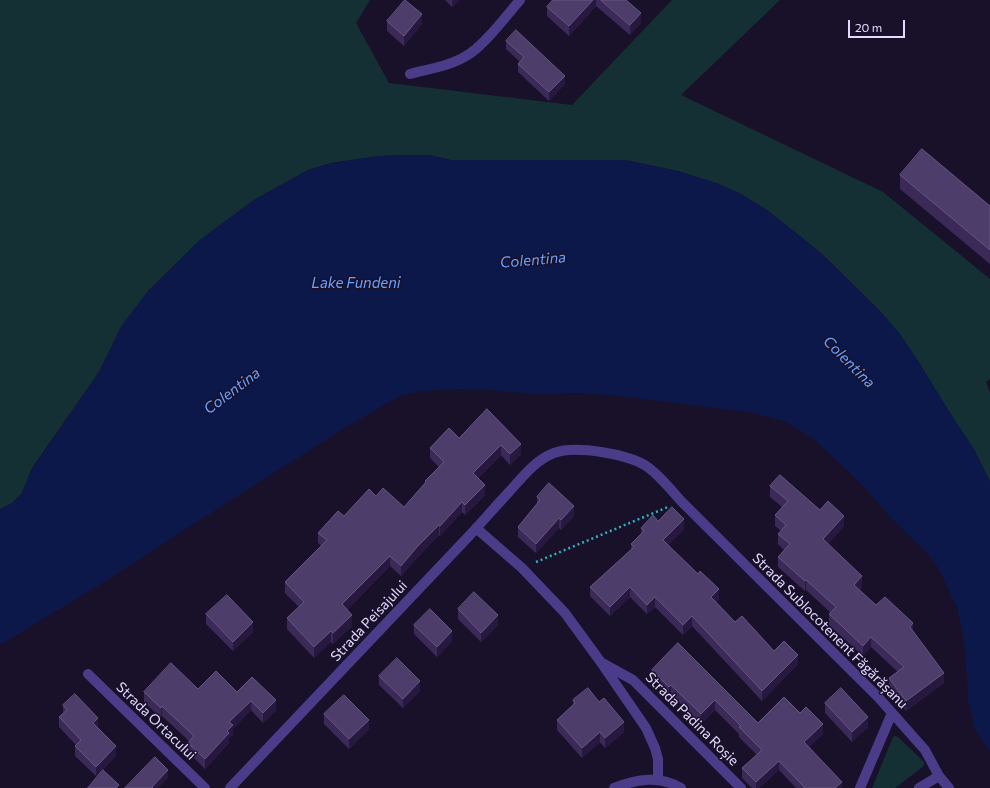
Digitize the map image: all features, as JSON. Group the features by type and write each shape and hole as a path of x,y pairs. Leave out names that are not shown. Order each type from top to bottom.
{"street":[{"path":"410,74 452,62 467,56 482,43 520,0"},
{"name":"Strada Sublocotenent Făgărășanu","path":"527,472 539,461 556,452 573,450 621,456 638,461 650,468 681,501 878,697 925,750 939,776 949,788"},
{"name":"Strada Peisajului","path":"230,788 527,472"},
{"name":"Strada Padina Roșie","path":"476,528 522,568 564,613 600,662 646,728 658,759 658,779"},
{"name":"Strada Padina Roșie","path":"600,662 633,680 741,788"},
{"name":"Strada Ortacului","path":"88,674 205,788"},
{"path":"860,788 892,713"},
{"path":"919,788 939,776"},
{"path":"614,788 630,781 658,779 681,788"}],"path":[{"path":"522,568 681,501"}],"green space":[{"path":"0,0 370,0 356,23 389,83 572,105 672,0 780,0 681,95 883,192 990,279 990,379 986,382 990,393 990,482 975,451 918,361 899,333 881,312 822,254 767,210 739,193 716,183 678,171 625,160 451,160 429,155 380,156 331,163 308,170 254,200 200,240 149,290 122,325 99,372 32,468 22,493 12,503 0,509"},
{"path":"893,737 898,737 924,762 924,766 895,788 872,788"}],"water":[{"name":"Lake Fundeni","path":"429,155 451,160 625,160 678,171 716,183 739,193 767,210 822,254 881,312 899,333 918,361 975,451 990,482 990,752 976,731 968,700 965,647 958,610 938,568 927,553 891,518 865,488 832,456 810,436 784,421 749,412 620,396 578,393 533,394 456,389 421,391 400,396 346,427 104,582 0,645 0,509 12,503 22,493 32,469 99,372 122,325 149,290 200,240 254,200 308,170 331,163 380,156"}],"building":[{"path":"405,0 422,14 404,36 387,21"},
{"path":"553,0 593,0 569,26 547,7"},
{"path":"601,0 626,0 641,13 630,25"},
{"path":"516,30 565,76 549,92 518,64 524,57 506,41"},
{"path":"922,149 990,206 990,250 900,175"},
{"path":"487,409 521,444 510,454 501,445 473,473 485,485 465,505 462,502 440,526 439,525 417,547 401,566 390,556 342,604 352,615 333,633 331,631 314,647 287,618 304,602 285,582 327,540 318,533 338,511 344,516 369,489 376,496 383,488 404,507 426,482 425,481 444,462 430,448 449,428 459,438"},
{"path":"780,475 820,510 828,501 844,516 823,539 862,576 854,585 876,605 885,597 913,623 910,627 944,673 906,701 889,678 904,667 871,637 863,646 829,614 836,607 778,557 790,544 778,534 786,525 775,515 788,501 770,486"},
{"path":"549,483 574,506 561,520 559,518 536,544 518,527 540,500 537,497"},
{"path":"672,507 684,519 663,540 698,574 700,571 719,589 711,597 735,622 742,616 774,651 784,641 798,655 762,691 692,616 683,625 655,597 647,605 630,587 610,607 590,587 634,547 631,544 644,531 641,528 653,515 658,521"},
{"path":"474,592 498,615 481,633 458,609"},
{"path":"227,595 253,622 233,642 206,614"},
{"path":"430,609 452,631 437,647 414,625"},
{"path":"678,643 758,723 784,697 800,713 806,707 823,724 804,742 842,782 835,788 805,788 779,761 756,782 742,768 762,750 739,727 741,726 715,700 701,714 671,685 669,687 652,670"},
{"path":"397,658 420,681 403,699 379,676"},
{"path":"171,663 198,689 216,671 237,692 252,677 276,700 263,713 251,701 229,722 233,725 227,731 229,733 205,759 188,743 194,736 162,706 161,708 144,692"},
{"path":"588,688 599,702 604,698 624,722 605,738 600,732 582,748 557,720 575,703 573,700"},
{"path":"841,688 868,717 852,732 825,703"},
{"path":"75,694 98,718 93,723 116,746 96,767 75,746 81,740 59,717 67,710 63,705"},
{"path":"344,695 369,720 349,739 324,714"},
{"path":"155,757 168,770 152,787 153,788 125,788"},
{"path":"103,770 119,785 116,788 88,788"}],"water label":[{"name":"Colentina","path":"533,260"},
{"name":"Colentina","path":"849,362"},
{"name":"Colentina","path":"232,391"}]}
